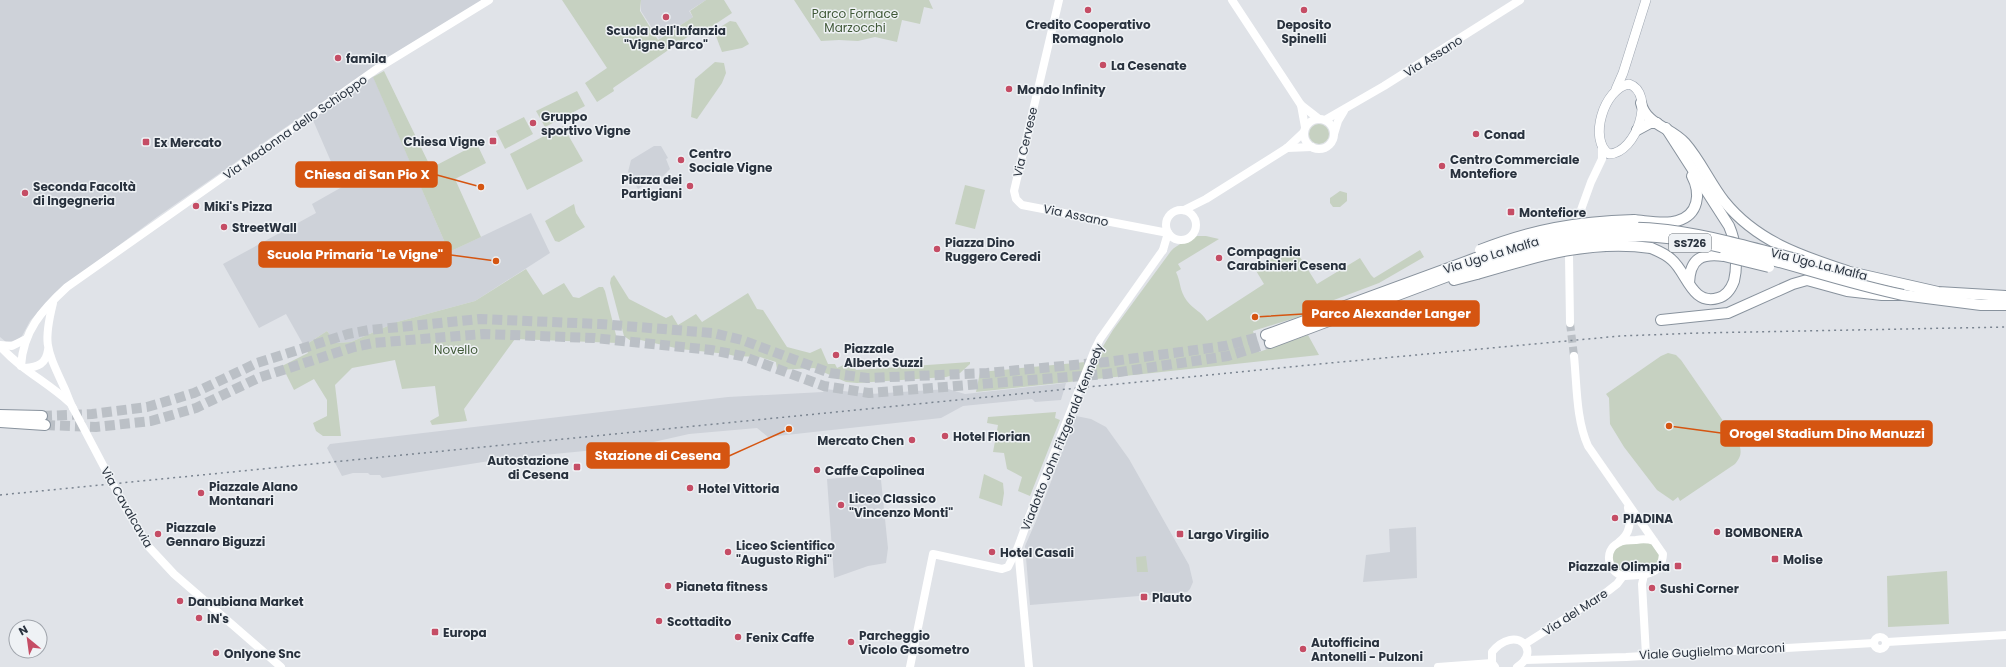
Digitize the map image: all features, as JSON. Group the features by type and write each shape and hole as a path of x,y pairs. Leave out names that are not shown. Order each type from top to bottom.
{"highway":[{"path":"1641,103 1645,115 1686,144 1724,201 1758,234 1795,254 1847,271"},
{"path":"1387,299 1558,251 1599,246 1633,245 1651,248 1672,260 1694,292 1703,298 1712,300 1720,298 1732,286 1736,266 1732,233 1726,220 1678,147 1661,125 1650,123 1637,130"},
{"path":"1414,279 1477,251 1516,236 1590,222 1634,220 1676,222 1684,218 1695,207 1698,198 1697,185 1678,147"},
{"name":"Via Ugo La Malfa","path":"1350,309 1414,279 1514,245 1585,231 1628,228 1665,230 1725,240 1803,261 1938,292 2006,296"},
{"name":"Via Ugo La Malfa","path":"1268,339 1350,309 1387,299 1475,266 1515,254 1549,245 1591,238 1625,236 1658,237 1726,248 1869,288 1903,295 1981,305 2006,305"},
{"path":"1689,283 1690,270 1699,258 1708,254 1724,256 1869,288"},
{"path":"1661,320 1720,315 1737,310 1793,284 1807,280 1847,291 1882,295 1903,295"},
{"path":"0,415 44,421 0,426"},
{"path":"0,422 18,424"}],"main road":[{"name":"Via Madonna dello Schioppo","path":"53,300 67,287 100,262 183,206 378,68 489,0"},
{"name":"Via Cervese","path":"1014,191 1059,0"},
{"path":"1232,0 1301,105 1331,126 1334,134 1333,139 1328,146 1321,149 1287,148"},
{"name":"Via Assano","path":"1322,120 1346,110 1520,0"},
{"path":"1578,218 1603,153 1600,138 1601,119 1605,107 1615,90 1627,62 1646,0"},
{"path":"1599,166 1625,148 1637,130 1641,96 1627,75 1627,62"},
{"path":"1615,90 1624,85 1634,86"},
{"path":"1301,105 1305,129 1305,141 1312,148"},
{"name":"Via Assano","path":"1334,134 1338,121 1346,110"},
{"path":"1145,230 1166,220 1173,211 1184,210 1202,202 1287,148 1311,121 1322,120"},
{"path":"1602,146 1609,154 1615,154"},
{"name":"Via Assano","path":"1014,191 1016,199 1022,205 1145,230 1168,233"},
{"path":"1166,220 1168,233 1175,239 1187,239 1193,234 1196,228 1195,219 1202,202"},
{"path":"1184,210 1189,212 1195,219"},
{"name":"Viadotto John Fitzgerald Kennedy","path":"910,667 934,554 1002,569 1008,567 1018,547 1095,349 1100,339 1163,250 1168,233"},
{"name":"Viadotto John Fitzgerald Kennedy","path":"1163,250 1180,240"},
{"path":"1569,255 1570,323"},
{"path":"23,367 26,339 31,327 53,300"},
{"name":"Via Cavalcavia","path":"53,300 47,327 46,343 48,350 71,405 124,506 148,546 174,574 281,667"},
{"path":"0,346 12,346 26,339"},
{"path":"0,346 10,358 71,405"},
{"path":"23,367 40,365 45,361 48,350"},
{"path":"1574,356 1579,410 1584,436 1588,446 1628,506 1661,550 1662,562 1654,572 1644,575 1623,576 1614,571 1608,561 1611,550 1623,538 1630,524 1628,506"},
{"path":"1618,542 1623,540 1646,539 1654,541"},
{"path":"1018,547 1025,610 1029,667"},
{"path":"1644,575 1642,584 1646,655"},
{"name":"Via del Mare","path":"1525,644 1608,591 1623,576"},
{"name":"Viale Guglielmo Marconi","path":"1525,660 1874,643 1877,637 1881,636 1885,638 1887,642 2006,635"},
{"path":"1438,667 1494,665 1492,652 1502,643 1514,638 1519,639 1525,644 1528,652 1525,660 1517,667"}],"shaded area":[{"path":"0,0 483,0 370,69 449,252 531,213 550,253 475,301 397,322 351,342 336,343 327,331 304,346 286,314 259,328 223,264 316,213 312,204 342,187 309,111 157,217 55,293 30,321 22,336 18,340 6,342 0,337"},
{"path":"641,0 706,0 689,11 693,17 659,39 641,11"},
{"path":"654,146 661,146 668,158 666,159 670,169 663,176 651,180 638,189 628,172 631,160"},
{"path":"1066,383 1061,400 1035,402 1032,399 963,406 941,418 768,437 757,428 689,434 636,446 502,459 382,478 380,475 370,475 368,473 353,473 342,476 327,448 330,444 728,397 823,392 825,389 870,394 948,389 965,394"},
{"path":"1076,416 1091,419 1106,427 1129,459 1189,565 1193,582 1187,592 1030,605 1025,546"},
{"path":"876,475 877,480 881,480 888,548 886,563 868,566 834,578 827,479"},
{"path":"1416,527 1417,578 1363,582 1366,555 1390,552 1389,529"}],"green space":[{"path":"562,0 641,0 640,11 658,40 693,17 690,11 706,0 724,0 732,13 702,33 699,29 613,88 614,91 597,102 585,83 607,68"},
{"name":"Parco Fornace Marzocchi","path":"794,0 929,0 933,9 924,7 920,24 902,20 897,42 875,37 858,41 821,41"},
{"path":"730,21 736,22 749,44 742,48 722,52 714,31"},
{"path":"715,62 724,63 726,73 722,83 697,119 691,117 695,79"},
{"path":"384,71 431,168 477,144 486,163 455,179 481,237 449,252 373,77"},
{"path":"577,91 585,106 545,127 536,111"},
{"path":"524,117 533,134 505,149 496,131"},
{"path":"1319,124 1326,127 1329,134 1326,141 1319,144 1312,141 1309,134 1312,127"},
{"path":"563,126 583,161 527,190 510,154"},
{"path":"965,185 985,190 975,229 955,224"},
{"path":"1340,191 1347,193 1347,201 1340,207 1333,207 1330,203 1330,198"},
{"path":"574,204 576,213 585,227 559,242 555,241 545,221"},
{"path":"1197,236 1206,236 1219,239 1178,264 1181,269 1176,272 1184,297 1189,304 1203,315 1207,321 1264,284 1255,269 1293,246 1317,284 1360,258 1374,278 1420,250 1424,257 1379,283 1310,309 1311,313 1253,331 1259,352 1308,335 1319,355 976,392 980,372 1096,361 1099,353 1113,330 1171,251 1177,246"},
{"name":"Novello","path":"526,269 543,295 564,283 573,297 579,298 599,287 603,287 618,343 515,339 464,409 467,421 432,425 430,421 439,416 435,386 402,389 395,360 352,368 335,385 341,436 323,436 316,431 313,423 327,416 327,400 314,379 294,390 282,366 308,353 304,346 327,331 336,343 351,342 397,322 475,301"},
{"path":"614,275 629,299 666,318 672,315 678,325 696,314 702,322 748,293 757,309 763,310 787,347 810,353 821,348 828,364 835,364 837,368 852,361 856,370 970,362 970,364 960,373 946,377 857,383 846,382 814,368 777,370 776,362 760,357 735,356 680,349 632,338 631,341 624,336 610,283 611,278"},
{"path":"1668,353 1676,355 1681,360 1739,444 1740,450 1740,457 1735,464 1680,501 1678,497 1673,501 1657,490 1624,447 1610,424 1609,398 1606,394 1661,356"},
{"path":"1056,412 1055,418 1060,420 1030,496 1018,491 1022,477 1007,469 1004,453 993,452 998,425 987,423 988,417"},
{"path":"984,474 1003,483 1004,493 1002,506 979,498"},
{"path":"1650,542 1660,556 1653,570 1623,573 1619,572 1611,561 1613,550 1621,544"},
{"path":"1146,556 1148,572 1137,572 1136,557"},
{"path":"1947,571 1949,624 1888,627 1887,576"}],"tunnel":[{"path":"42,416 92,414 147,407 194,393 257,363 348,334 369,330 480,319 600,324 713,333 742,340 830,373 867,378 987,373 1106,362 1225,346 1266,335"},
{"path":"1570,323 1574,356"},
{"path":"45,425 96,427 151,421 196,408 258,378 354,347 373,343 483,334 594,338 711,350 742,356 824,386 869,393 1106,374 1228,356 1270,343"}],"railway":[{"path":"0,495 1330,363 1620,336 2006,327"}],"place":[{"name":"Credito Cooperativo Romagnolo","path":"1088,10"},
{"name":"Deposito Spinelli","path":"1304,10"},
{"name":"Scuola dell'Infanzia \"Vigne Parco\"","path":"666,17"},
{"name":"famila","path":"338,58"},
{"name":"La Cesenate","path":"1103,65"},
{"name":"Mondo Infinity","path":"1009,89"},
{"name":"Gruppo sportivo Vigne","path":"533,123"},
{"name":"Conad","path":"1476,134"},
{"name":"Chiesa Vigne","path":"493,141"},
{"name":"Ex Mercato","path":"146,142"},
{"name":"Centro Sociale Vigne","path":"681,160"},
{"name":"Centro Commerciale Montefiore","path":"1442,166"},
{"name":"Piazza dei Partigiani","path":"690,186"},
{"name":"Chiesa di San Pio X","path":"481,187"},
{"name":"Seconda Facoltà di Ingegneria","path":"25,193"},
{"name":"Miki's Pizza","path":"196,206"},
{"name":"Montefiore","path":"1511,212"},
{"name":"StreetWall","path":"224,227"},
{"name":"Piazza Dino Ruggero Ceredi","path":"937,249"},
{"name":"Compagnia Carabinieri Cesena","path":"1219,258"},
{"name":"Scuola Primaria \"Le Vigne\"","path":"496,261"},
{"name":"Parco Alexander Langer","path":"1255,317"},
{"name":"Piazzale Alberto Suzzi","path":"836,355"},
{"name":"Orogel Stadium Dino Manuzzi","path":"1669,426"},
{"name":"Stazione di Cesena","path":"789,429"},
{"name":"Hotel Florian","path":"945,436"},
{"name":"Mercato Chen","path":"912,440"},
{"name":"Autostazione di Cesena","path":"577,467"},
{"name":"Caffe Capolinea","path":"817,470"},
{"name":"Hotel Vittoria","path":"690,488"},
{"name":"Piazzale Alano Montanari","path":"201,493"},
{"name":"Liceo Classico \"Vincenzo Monti\"","path":"841,505"},
{"name":"PIADINA","path":"1615,518"},
{"name":"BOMBONERA","path":"1717,532"},
{"name":"Piazzale Gennaro Biguzzi","path":"158,534"},
{"name":"Largo Virgilio","path":"1180,534"},
{"name":"Liceo Scientifico \"Augusto Righi\"","path":"728,552"},
{"name":"Hotel Casali","path":"992,552"},
{"name":"Molise","path":"1775,559"},
{"name":"Piazzale Olimpia","path":"1678,566"},
{"name":"Pianeta fitness","path":"668,586"},
{"name":"Sushi Corner","path":"1652,588"},
{"name":"Plauto","path":"1144,597"},
{"name":"Danubiana Market","path":"180,601"},
{"name":"IN's","path":"199,618"},
{"name":"Scottadito","path":"659,621"},
{"name":"Europa","path":"435,632"},
{"name":"Fenix Caffe","path":"738,637"},
{"name":"Parcheggio Vicolo Gasometro","path":"851,642"},
{"name":"Autofficina Antonelli - Pulzoni","path":"1303,649"},
{"name":"Onlyone Snc","path":"216,653"}]}
